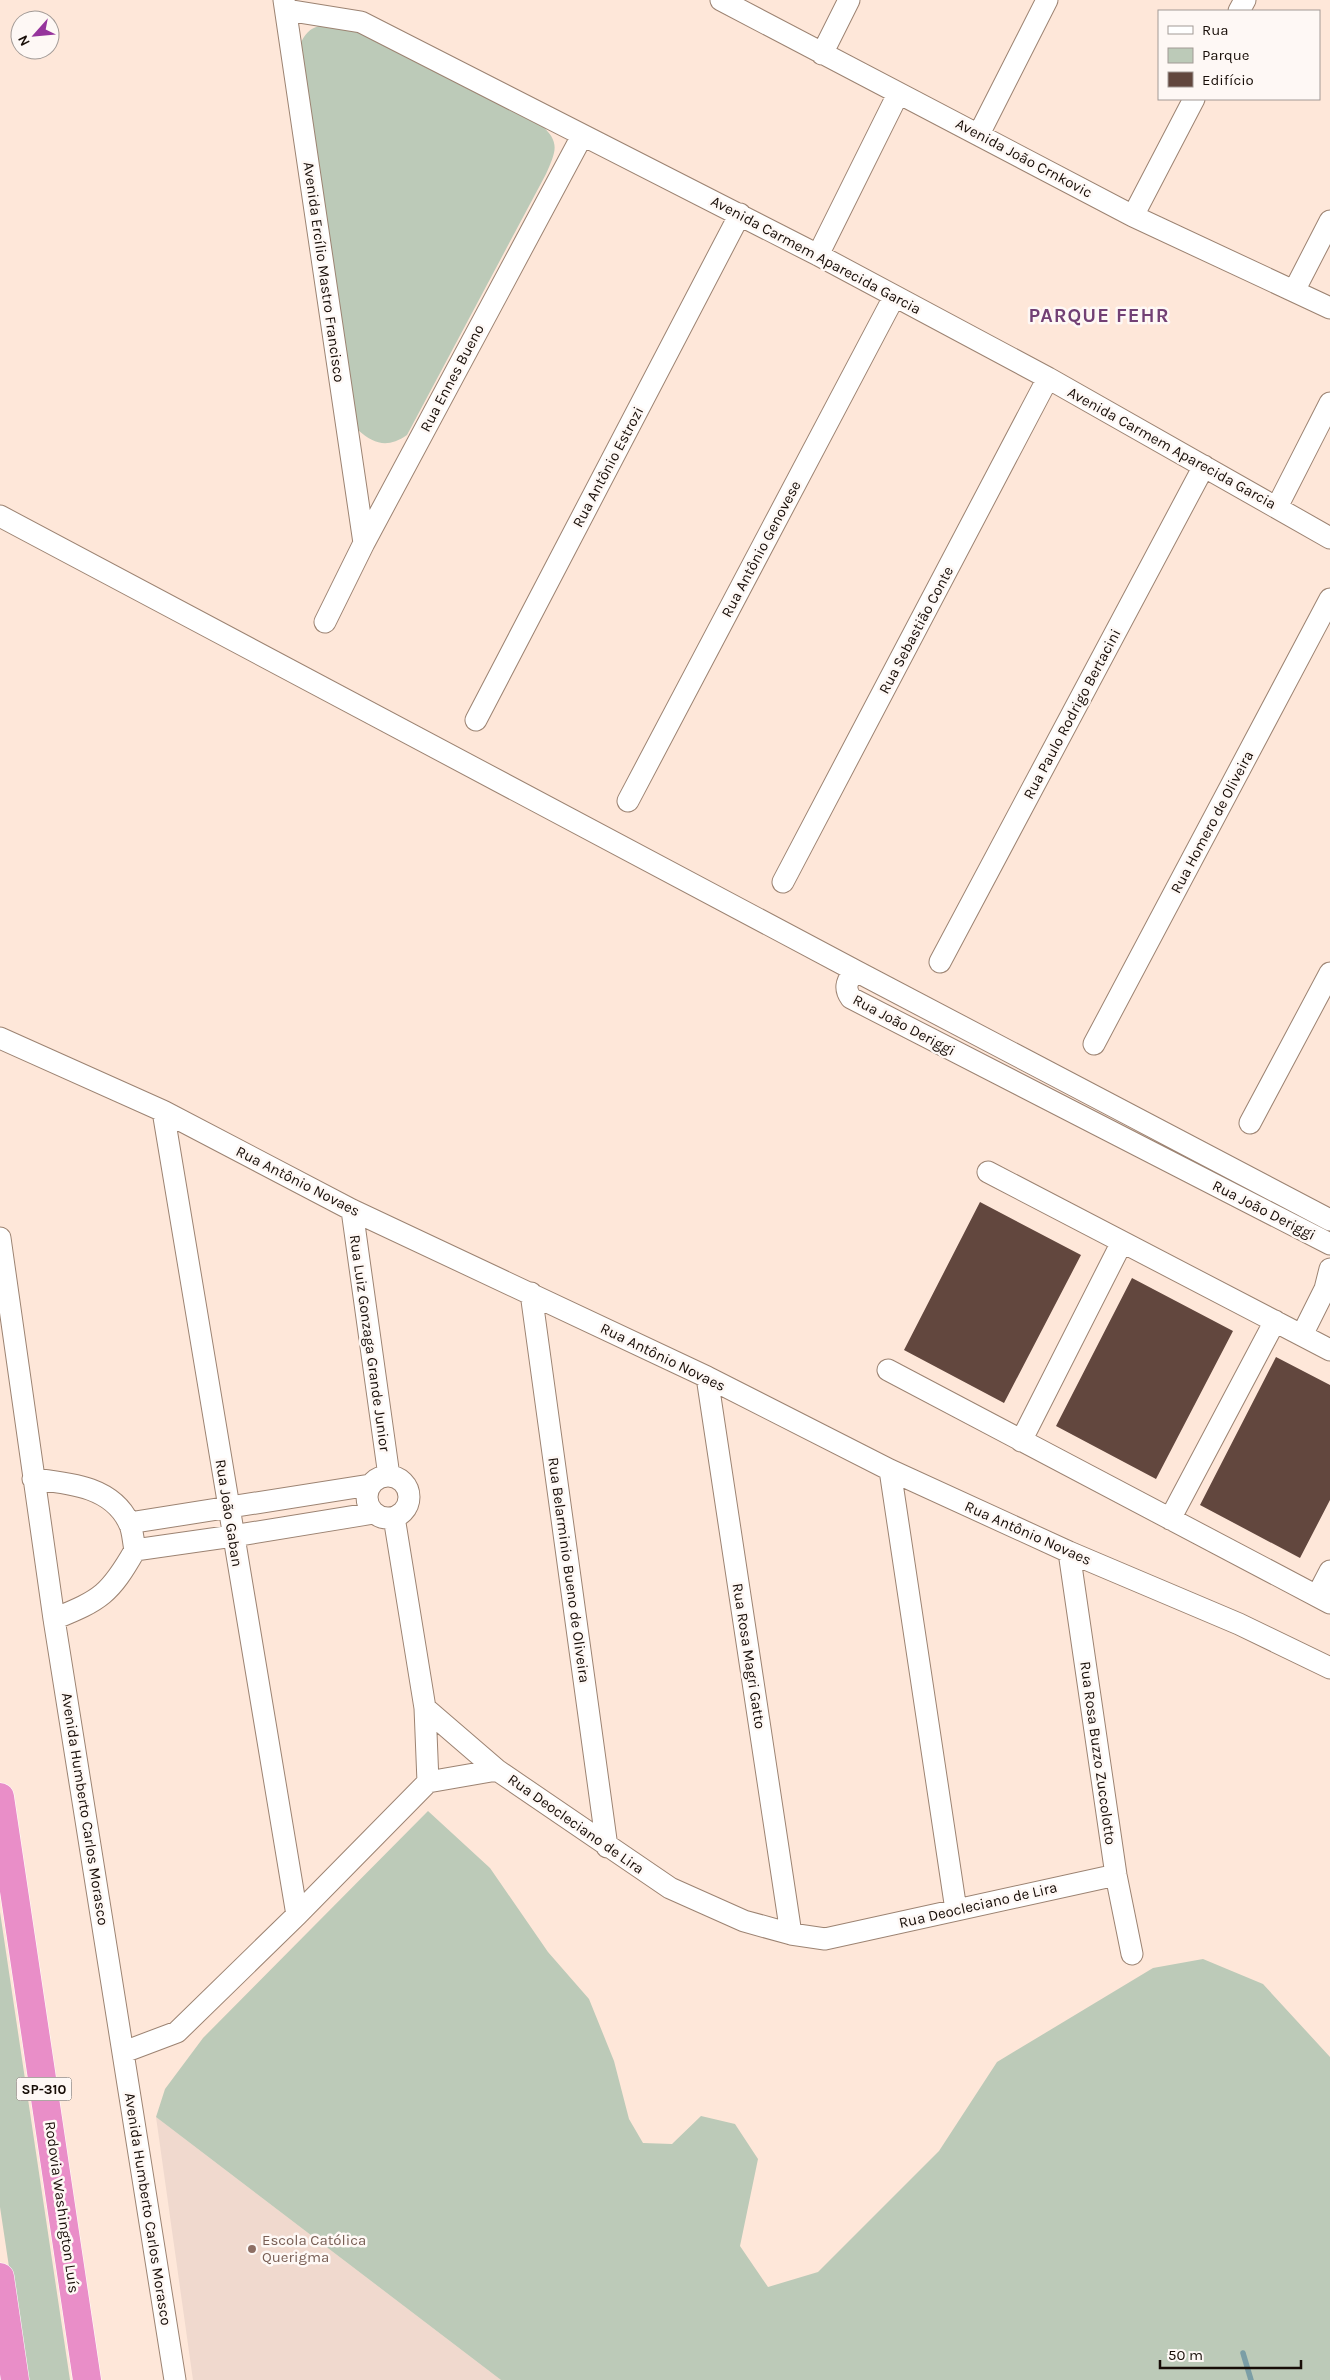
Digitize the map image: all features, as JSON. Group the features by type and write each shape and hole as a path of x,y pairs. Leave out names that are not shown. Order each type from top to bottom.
{"highway":[{"name":"Rodovia Washington Luís","path":"0,1797 87,2380"},
{"path":"0,2277 15,2380"}],"street":[{"name":"Avenida João Crnkovic","path":"721,0 1134,216 1330,308"},
{"path":"822,54 849,0"},
{"path":"979,134 1047,0"},
{"name":"Avenida Carmem Aparecida Garcia","path":"285,5 360,22 582,136 740,214 1048,378 1330,538"},
{"name":"Avenida Ercílio Mastro Francisco","path":"285,5 364,543"},
{"path":"818,255 898,94"},
{"path":"1134,216 1193,100"},
{"name":"Rua Ennes Bueno","path":"325,622 364,543 582,136"},
{"name":"Rua Antônio Estrozi","path":"476,720 740,214"},
{"path":"1294,291 1330,221"},
{"name":"Rua Antônio Genovese","path":"628,801 894,297"},
{"name":"Rua Sebastião Conte","path":"784,882 1048,378"},
{"path":"1278,507 1330,403"},
{"name":"Rua Paulo Rodrigo Bertacini","path":"940,962 1204,466"},
{"path":"0,516 854,970"},
{"name":"Rua Homero de Oliveira","path":"1094,1044 1330,599"},
{"name":"Rua João Deriggi","path":"1330,1220 854,970 846,985 846,992 851,998 1330,1244"},
{"path":"1250,1123 1330,973"},
{"name":"Rua Antônio Novaes","path":"0,1038 163,1111 352,1210 707,1377 890,1470 1069,1552 1239,1624 1330,1668"},
{"name":"Rua João Gaban","path":"163,1111 297,1915"},
{"path":"988,1172 1275,1321 1329,1347"},
{"name":"Rua Luiz Gonzaga Grande Junior","path":"352,1210 380,1481"},
{"name":"Avenida Humberto Carlos Morasco","path":"0,1238 54,1618 124,2052 138,2158 175,2380"},
{"path":"1021,1441 1122,1242"},
{"path":"1302,1334 1324,1289 1330,1270"},
{"name":"Rua Belarminio Bueno de Oliveira","path":"531,1294 607,1847"},
{"path":"1170,1519 1275,1321"},
{"path":"888,1370 1324,1600 1330,1571"},
{"name":"Rua Rosa Magri Gatto","path":"707,1377 791,1934"},
{"path":"890,1470 956,1910"},
{"path":"33,1479 68,1483 92,1489 115,1503 130,1523 135,1550 118,1579 101,1596 86,1606 54,1618"},
{"path":"124,2052 177,2032 297,1915 428,1782 425,1708 384,1515 367,1500 380,1481"},
{"path":"130,1523 380,1481 402,1481 408,1494 406,1508 384,1515 135,1550"},
{"name":"Rua Rosa Buzzo Zuccolotto","path":"1069,1552 1116,1875 1132,1954"},
{"path":"425,1708 497,1770"},
{"name":"Rua Deocleciano de Lira","path":"428,1782 497,1770 607,1847 670,1888 744,1921 791,1934 825,1939 1116,1875"}],"shaded area":[{"name":"Escola Católica Querigma","path":"156,2117 501,2380 193,2380"}],"green space":[{"path":"346,23 540,124 551,136 555,147 546,174 407,435 388,443 376,442 358,430 298,50 310,30 322,25"},
{"path":"428,1811 490,1868 548,1952 589,1999 614,2061 629,2119 643,2143 672,2144 701,2116 735,2124 758,2159 740,2246 768,2287 818,2272 939,2151 997,2062 1153,1968 1203,1959 1263,1984 1330,2057 1330,2380 501,2380 156,2117 165,2089 203,2038"},
{"path":"0,1912 70,2380 26,2380 0,2207"}],"building":[{"path":"980,1202 1081,1255 1004,1403 904,1350"},
{"path":"1132,1278 1233,1331 1156,1479 1056,1426"},
{"path":"1276,1357 1330,1385 1330,1500 1300,1558 1200,1505"}],"waterway":[{"path":"1243,2353 1251,2380"}],"place":[{"name":"Escola Católica Querigma","path":"252,2249"}],"district":[{"name":"PARQUE FEHR","path":"1099,315"}]}
